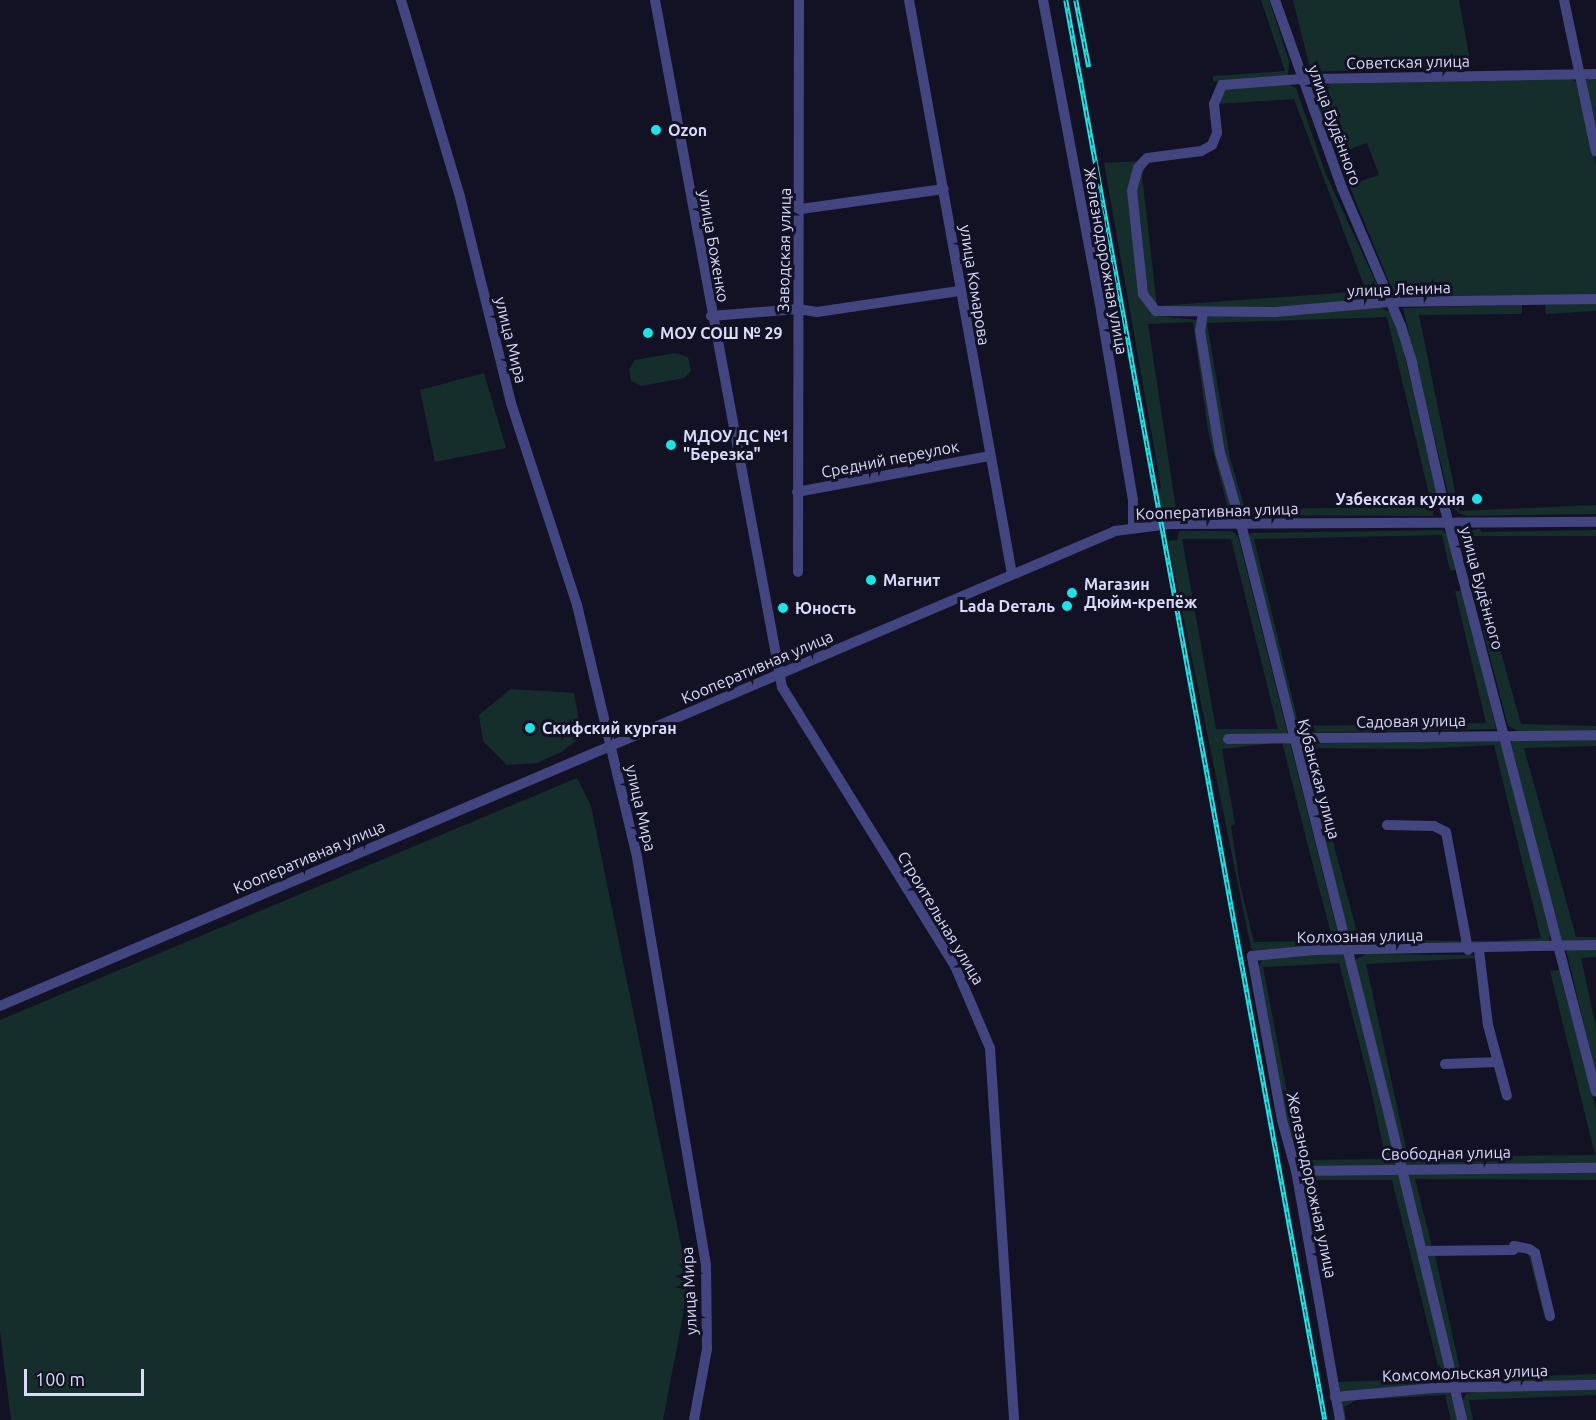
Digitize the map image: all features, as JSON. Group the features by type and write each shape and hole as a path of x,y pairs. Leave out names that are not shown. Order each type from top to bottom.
{"street":[{"name":"улица Мира","path":"401,0 460,197 511,403 577,605 639,865 706,1265 707,1349 694,1420"},
{"name":"улица Боженко","path":"655,0 778,673"},
{"name":"Заводская улица","path":"798,572 800,0"},
{"name":"улица Комарова","path":"909,0 1012,574"},
{"name":"Железнодорожная улица","path":"1043,0 1101,311 1133,500 1133,527"},
{"name":"улица Будённого","path":"1275,0 1300,79 1412,363 1449,523 1455,537 1596,1092"},
{"path":"1564,0 1596,153"},
{"name":"Советская улица","path":"1222,85 1300,79 1596,74"},
{"name":"Железнодорожная улица","path":"1203,313 1168,314 1149,305 1143,294 1132,190 1138,168 1147,158 1201,151 1212,145 1217,133 1214,104 1222,85"},
{"path":"801,209 944,189"},
{"path":"711,316 798,309 817,312 960,291"},
{"name":"улица Ленина","path":"1203,313 1389,302 1596,299"},
{"name":"Кубанская улица","path":"1203,313 1200,331 1220,453 1241,524 1292,738 1348,950 1462,1420"},
{"name":"Средний переулок","path":"797,492 989,456"},
{"name":"Кооперативная улица","path":"0,1006 1012,574 1133,527 1241,524 1596,522"},
{"name":"Строительная улица","path":"778,673 793,708 955,966 982,1024 994,1079 1014,1420"},
{"name":"Садовая улица","path":"1228,740 1504,734 1596,735"},
{"path":"1387,825 1434,826 1446,832 1474,950 1488,1025 1507,1096"},
{"name":"Колхозная улица","path":"1252,956 1348,950 1474,950 1596,945"},
{"name":"Железнодорожная улица","path":"1252,956 1282,1120 1296,1171 1340,1420"},
{"path":"1445,1064 1498,1062"},
{"name":"Свободная улица","path":"1296,1171 1401,1168 1596,1168"},
{"path":"1422,1251 1512,1250 1514,1246 1529,1249 1535,1253 1550,1316"},
{"name":"Комсомольская улица","path":"1335,1397 1409,1389 1454,1390 1596,1385"}],"green space":[{"path":"1261,0 1269,0 1289,61 1288,75 1231,83 1213,81 1213,76 1285,71"},
{"path":"1293,0 1459,0 1471,66 1311,72"},
{"path":"1590,77 1596,77 1596,135 1585,81"},
{"path":"1569,78 1576,82 1596,165 1596,296 1403,300 1394,294 1349,185 1379,175 1367,143 1337,154 1314,105 1313,96 1318,88 1331,84"},
{"path":"1287,84 1296,88 1325,172 1382,296 1379,300 1341,305 1160,310 1148,299 1135,207 1139,172 1147,162 1142,176 1157,306 1366,291 1294,99 1216,104 1221,90"},
{"path":"1140,161 1135,169 1141,299 1157,316 1198,320 1233,516 1163,518 1158,495 1161,487 1104,163","holes":["1193,322 1208,431 1228,509 1176,509 1148,324"]},
{"path":"1596,303 1596,311 1546,314 1545,305"},
{"path":"1522,305 1522,314 1419,315 1459,511 1596,505 1596,514 1467,516 1459,513 1451,505 1403,308"},
{"path":"1379,307 1391,312 1401,340 1440,507 1433,508 1433,516 1245,515 1226,466 1204,349 1204,320 1210,316","holes":["1387,317 1432,507 1245,509 1230,458 1207,323"]},
{"path":"675,353 688,357 691,371 684,378 641,386 631,381 629,369 635,360"},
{"path":"484,373 506,448 435,462 420,390"},
{"path":"1480,529 1481,532 1596,530 1596,536 1468,536 1478,573 1470,570 1462,541 1467,531"},
{"path":"1441,530 1449,535 1458,569 1450,571 1442,535 1254,539 1299,726 1486,723 1455,591 1464,591 1496,729 1296,733 1246,537 1251,533"},
{"path":"1179,531 1232,531 1238,536 1341,946 1256,953 1251,948 1168,541 1177,540","holes":["1182,539 1231,539 1278,729 1216,729","1282,742 1309,850 1333,941 1254,942 1240,885 1231,826 1235,824 1222,749"]},
{"path":"1494,628 1521,724 1596,726 1596,733 1520,732 1508,726 1483,630"},
{"path":"511,689 574,693 582,736 563,751 537,763 507,765 483,741 479,715"},
{"path":"1496,737 1501,742 1550,934 1549,941 1351,945 1300,744","holes":["1494,745 1541,938 1498,941 1359,940 1308,748 1421,749"]},
{"path":"1596,737 1596,746 1524,748 1576,937 1596,937 1596,942 1562,941 1511,744 1513,739"},
{"path":"577,778 591,806 689,1284 663,1420 11,1420 0,1331 0,1020"},
{"path":"1566,949 1596,949 1596,957 1581,958 1596,1027 1596,1075"},
{"path":"1345,954 1398,1167 1299,1168 1294,1161 1258,967 1262,960 1271,956","holes":["1339,963 1386,1159 1300,1160 1263,967"]},
{"path":"1366,954 1476,955 1476,958 1366,964 1408,1157 1595,1155 1550,971 1559,970 1596,1109 1596,1164 1405,1165 1355,960"},
{"path":"1399,1171 1448,1380 1446,1384 1338,1392 1300,1182 1304,1176","holes":["1304,1180 1392,1180 1441,1378 1338,1382"]},
{"path":"1596,1172 1596,1180 1415,1179 1432,1247 1424,1245 1407,1173"},
{"path":"1524,1250 1529,1252 1533,1257 1546,1323 1528,1253 1435,1255 1462,1379 1596,1374 1596,1382 1458,1387 1426,1253"},
{"path":"1596,1388 1596,1395 1469,1400 1473,1420 1466,1420 1461,1402 1466,1394 1481,1391"},
{"path":"1409,1391 1449,1391 1459,1420 1451,1420 1445,1395 1357,1400 1344,1407 1346,1420 1342,1420 1340,1402 1344,1398"}],"railway":[{"path":"1066,0 1325,1420"},
{"path":"1076,0 1089,67"}],"place":[{"name":"Ozon","path":"656,130"},
{"name":"МОУ СОШ № 29","path":"648,333"},
{"name":"МДОУ ДС №1 \"Березка\"","path":"671,445"},
{"name":"Узбекская кухня","path":"1477,499"},
{"name":"Магнит","path":"871,580"},
{"name":"Магазин Дюйм-крепёж","path":"1072,593"},
{"name":"Lada Dеталь","path":"1067,606"},
{"name":"Юность","path":"783,608"},
{"name":"Скифский курган","path":"530,728"}]}
